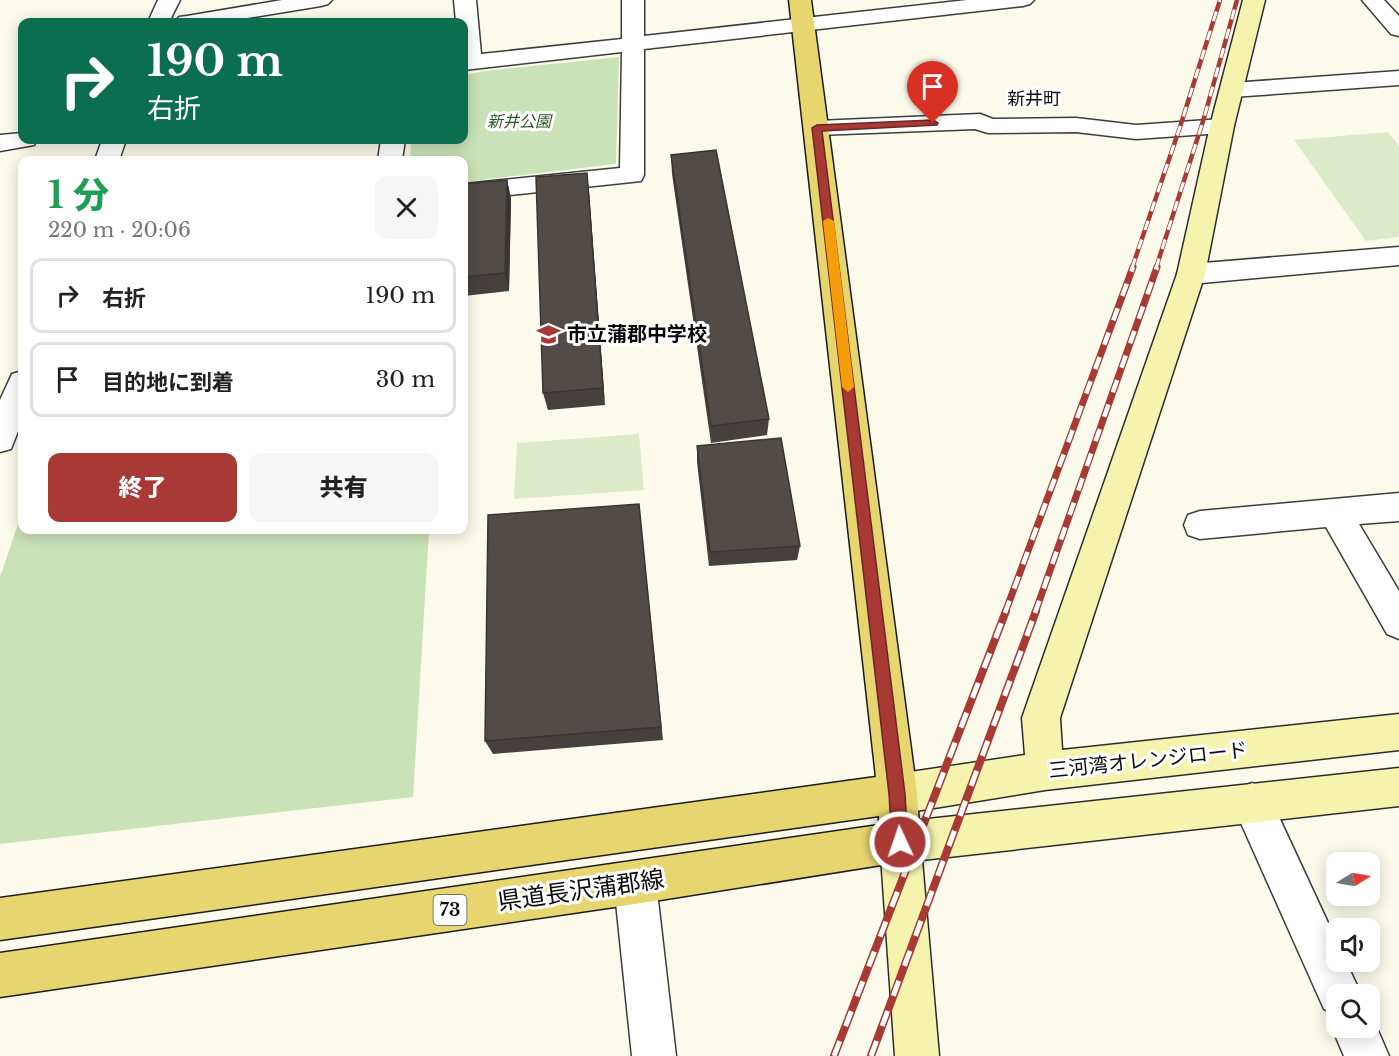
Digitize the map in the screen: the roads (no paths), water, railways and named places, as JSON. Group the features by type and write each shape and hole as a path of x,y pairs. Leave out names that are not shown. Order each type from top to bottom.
{"main road":[{"path":"802,12 897,794 900,842"},
{"path":"0,920 897,794"},
{"name":"県道長沢蒲郡線","path":"0,975 900,842"}],"street":[{"path":"161,18 169,0"},
{"path":"211,18 321,0"},
{"path":"465,0 466,18"},
{"path":"468,192 632,175 633,0"},
{"path":"468,62 632,44 802,12 1023,0"},
{"path":"1045,771 1041,718 1191,274 1222,126 1254,0"},
{"path":"1373,0 1399,29"},
{"path":"1232,90 1399,78"},
{"path":"817,128 980,121 988,126 1076,125 1136,132 1222,126"},
{"path":"0,142 18,141"},
{"path":"1191,274 1399,256"},
{"path":"3,422 18,390"},
{"path":"1200,525 1399,507"},
{"path":"1334,512 1399,622"},
{"name":"三河湾オレンジロード","path":"897,794 1045,771 1399,732"},
{"path":"917,1056 900,842 1399,787"},
{"path":"1252,803 1334,984"},
{"path":"634,883 654,1056"},
{"path":"1359,1038 1367,1056"}],"railway":[{"path":"1132,268 1220,0"},
{"path":"1156,268 1204,118 1237,0"},
{"path":"1005,613 1133,267"},
{"path":"1035,613 1157,267"},
{"path":"834,1056 1006,611"},
{"path":"871,1056 1036,611"}],"place":[{"name":"市立蒲郡中学校","path":"549,334"}],"district":[{"name":"新井町","path":"1034,99"}],"park label":[{"name":"新井公園","path":"519,121"}]}
